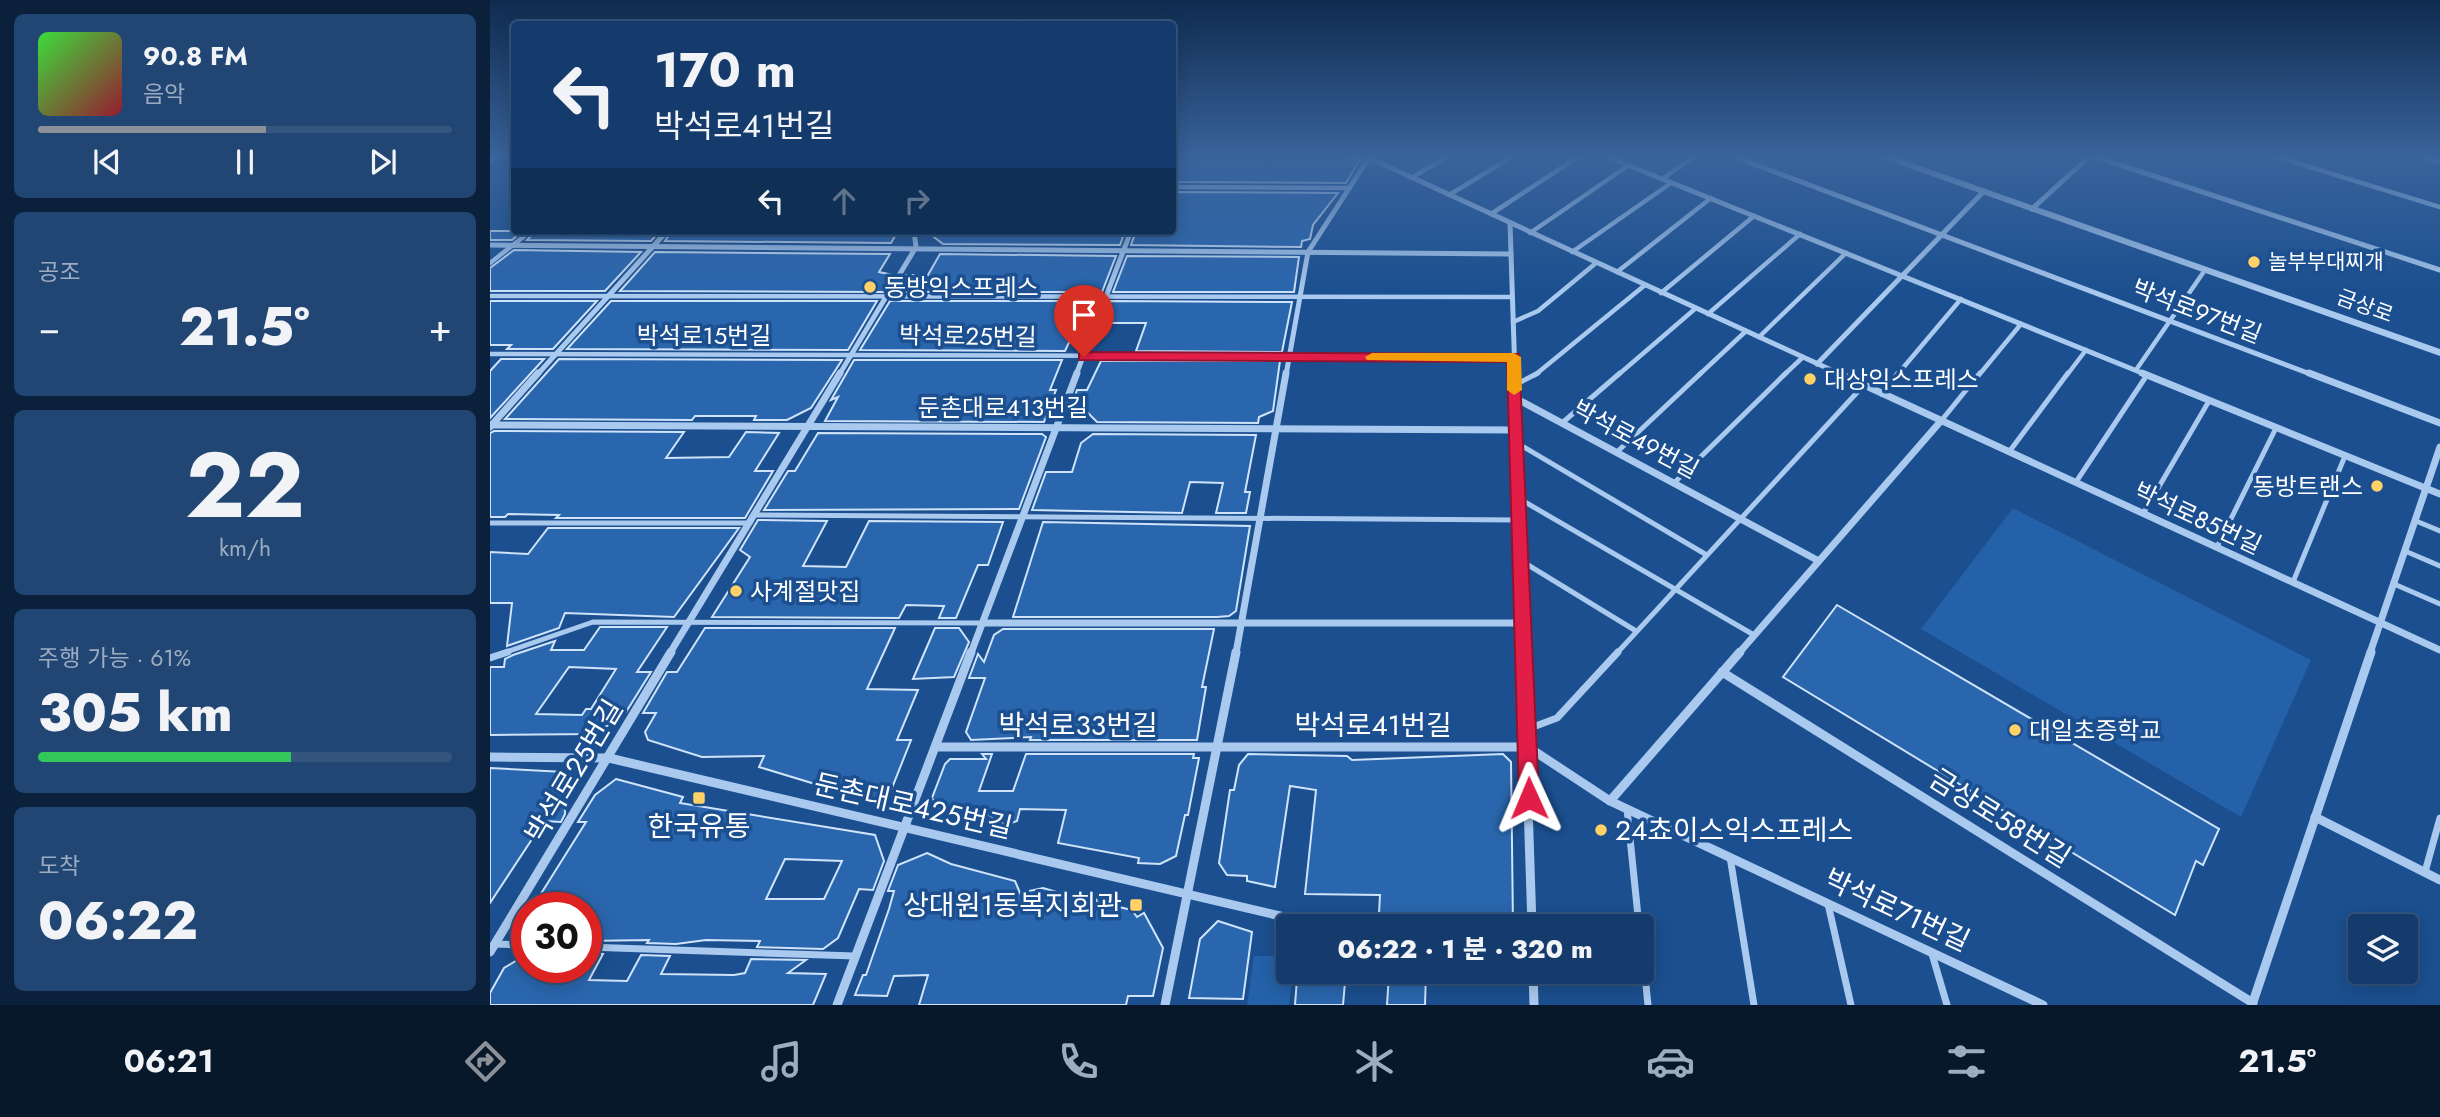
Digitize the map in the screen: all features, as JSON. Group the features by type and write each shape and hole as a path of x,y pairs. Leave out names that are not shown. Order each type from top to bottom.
{"street":[{"path":"1165,1005 1243,623 1308,252 1341,202"},
{"name":"박석로85번길","path":"1464,202 2440,650"},
{"path":"1720,202 2440,494"},
{"name":"박석로97번길","path":"1854,202 2440,423"},
{"path":"1817,364 1973,202"},
{"name":"금상로","path":"2013,202 2440,354"},
{"path":"2032,209 2040,202"},
{"path":"2234,202 2440,270"},
{"path":"1510,223 1532,914"},
{"path":"491,426 664,235"},
{"path":"915,235 916,247"},
{"path":"837,1005 858,956 1130,235"},
{"path":"490,245 1511,254"},
{"name":"박석로25번길","path":"492,946 609,758 916,247"},
{"name":"박석로49번길","path":"1515,398 1817,561"},
{"path":"1610,802 1940,422"},
{"name":"둔촌대로413번길","path":"491,426 1516,430"},
{"name":"금상로58번길","path":"1722,672 2252,1004 2440,447"},
{"path":"984,623 1522,623"},
{"name":"박석로33번길","path":"937,747 1219,749"},
{"name":"박석로41번길","path":"1219,749 1528,747"},
{"name":"박석로71번길","path":"1528,747 1610,802 1827,901 2042,1005"},
{"name":"둔촌대로425번길","path":"490,757 609,758 1276,915"},
{"path":"2315,817 2440,880"},
{"path":"1533,984 1534,1005"}],"lane":[{"path":"1491,214 1509,202"},
{"path":"1530,233 1575,202"},
{"path":"1572,252 1644,202"},
{"path":"1617,272 1706,202"},
{"path":"1661,293 1754,216"},
{"path":"1708,314 1800,234"},
{"path":"490,263 526,235"},
{"path":"1759,337 1846,253"},
{"path":"1513,322 1538,311 1597,263"},
{"path":"2136,370 2205,270"},
{"path":"1514,385 1537,374 1645,285"},
{"path":"490,296 609,296"},
{"name":"박석로15번길","path":"609,296 887,296"},
{"name":"박석로25번길","path":"887,296 1107,297"},
{"path":"1107,297 1512,297"},
{"path":"1881,394 1961,299"},
{"path":"1562,423 1696,308"},
{"path":"1940,422 2021,324"},
{"path":"1617,452 1746,331"},
{"path":"2009,452 2086,350"},
{"name":"박석로15번길","path":"490,354 852,355"},
{"name":"박석로25번길","path":"852,355 1084,357"},
{"path":"1084,357 1514,357"},
{"path":"1674,483 1802,358"},
{"path":"2076,482 2147,375"},
{"path":"1525,730 1557,718 1738,518 1863,386"},
{"path":"2143,514 2209,401"},
{"path":"2217,547 2276,428"},
{"path":"1517,443 1705,554"},
{"path":"2293,582 2345,456"},
{"path":"1518,498 1754,635"},
{"path":"756,514 1519,520"},
{"path":"2416,521 2440,531"},
{"path":"490,523 750,523"},
{"path":"2405,551 2440,566"},
{"path":"1520,560 1636,631"},
{"path":"2394,584 2440,604"},
{"path":"490,658 593,622 984,623"},
{"path":"1626,809 1638,914"},
{"path":"2425,872 2440,818"},
{"path":"1730,857 1754,1005"},
{"path":"1827,901 1851,1005"},
{"name":"박석로25번길","path":"492,946 511,945"},
{"path":"602,948 858,956"},
{"path":"1932,951 1947,1005"},
{"path":"1646,984 1648,1005"}],"shaded area":[{"path":"2013,508 2311,660 2241,817 1921,629"},
{"path":"1254,956 1276,956 1276,984 1291,984 1289,1005 1247,1005"}],"building":[{"path":"1176,202 1331,202 1313,225 1310,239 1302,241 1301,247 1131,245 1135,235 1176,235"},
{"path":"490,231 511,231 511,235 518,235 512,240 490,240"},
{"path":"532,235 656,235 651,241 527,240"},
{"path":"669,235 896,235 891,243 665,241"},
{"path":"931,235 1124,235 1120,245 943,244"},
{"path":"514,250 641,252 605,291 490,291 490,268"},
{"path":"655,252 890,254 879,272 893,275 883,292 620,291"},
{"path":"940,254 1116,256 1102,292 895,292 905,275 928,275"},
{"path":"1127,256 1299,257 1294,292 1113,292"},
{"path":"490,301 597,301 553,349 507,349 511,345 490,345"},
{"path":"611,301 877,301 848,350 567,349"},
{"path":"890,301 1098,301 1090,323 1078,323 1065,351 860,350"},
{"path":"1110,301 1292,302 1282,352 1136,351 1146,323 1102,323"},
{"path":"501,359 544,359 490,418 490,371"},
{"path":"559,359 842,360 811,408 787,420 754,420 756,416 695,416 692,420 505,419"},
{"path":"854,360 1062,360 1050,390 1056,390 1044,422 825,421 838,397 831,400"},
{"path":"1101,361 1280,361 1273,411 1259,417 1258,423 1097,422 1074,399 1077,390 1087,390"},
{"path":"684,432 666,458 729,457 746,432 779,433 755,471 773,471 745,518 556,518 559,515 508,514 505,517 490,517 490,433"},
{"path":"818,433 1042,434 1046,437 1019,509 764,510 788,471 795,471"},
{"path":"1093,434 1256,435 1245,492 1250,492 1246,513 1216,513 1223,483 1190,482 1182,513 1032,510 1046,472 1072,472 1081,443"},
{"path":"758,520 827,521 803,566 846,567 869,521 1003,522 988,565 978,565 956,618 939,618 944,606 906,605 899,618 712,617 750,557 740,550"},
{"path":"1043,522 1250,526 1236,611 1229,616 1217,617 1013,617"},
{"path":"548,528 739,528 674,617 565,613 559,628 507,646 512,603 490,603 490,552 528,554"},
{"path":"1837,605 2219,829 2203,865 2196,861 2175,915 1783,677"},
{"path":"600,627 667,627 637,672 651,672 626,712 617,712 610,724 594,734 490,735 490,667 504,667 505,659 555,641 551,650 584,650","holes":["569,667 616,669 591,709 586,709 582,715 536,714"]},
{"path":"705,628 895,628 867,689 918,690 897,740 911,740 888,798 875,800 864,792 861,798 759,767 764,756 702,757 648,740 645,732 656,713 643,713 667,672 677,672"},
{"path":"935,628 959,628 969,642 954,677 913,679"},
{"path":"1003,629 1214,629 1202,687 1206,687 1197,740 1030,740 1031,737 971,740 966,732 985,678 969,678 978,654 984,662 994,635"},
{"path":"982,754 992,754 979,791 1013,791 1026,754 1194,754 1193,758 1199,758 1188,815 1185,815 1176,856 1160,864 1138,863 1139,858 1058,843 1066,810 1020,809 1017,821 1006,825 980,810 976,822 940,811 932,798 945,764 950,759 986,759"},
{"path":"1248,754 1347,756 1352,760 1503,754 1511,762 1513,914 1379,914 1380,895 1305,894 1316,790 1290,786 1275,887 1247,881 1247,876 1227,875 1219,863 1230,790 1234,790 1239,765"},
{"path":"490,768 564,772 565,814 561,822 544,821 490,903"},
{"path":"616,779 683,797 680,803 875,835 884,861 873,890 859,889 838,938 823,949 757,947 760,941 706,940 676,944 647,943 649,940 602,941 602,892 542,892 586,822 578,822 595,795","holes":["785,859 842,861 824,899 766,899"]},
{"path":"927,853 951,864 1015,881 1020,893 1043,888 1078,898 1097,898 1096,902 1132,910 1137,917 1144,913 1163,948 1153,996 1128,996 1126,1005 919,1005 928,975 894,976 887,996 855,995 863,975 866,975 889,909 894,891 888,891 898,865"},
{"path":"1218,921 1252,932 1243,999 1189,998 1200,939"},
{"path":"641,955 670,956 661,974 734,975 745,973 751,959 806,960 788,973 826,974 813,1005 490,1005 490,993 504,968 511,964 511,983 627,981"},
{"path":"1297,984 1345,984 1343,1005 1295,1005"},
{"path":"1388,984 1426,984 1425,1005 1387,1005"}],"slow traffic":[{"path":"1372,357 1514,357 1514,390"}],"place":[{"name":"놀부부대찌개","path":"2254,262"},
{"name":"동방익스프레스","path":"870,287"},
{"name":"대상익스프레스","path":"1810,379"},
{"name":"동방트랜스","path":"2377,486"},
{"name":"사계절맛집","path":"736,591"},
{"name":"대일초증학교","path":"2015,730"},
{"name":"한국유통","path":"699,798"},
{"name":"24쵸이스익스프레스","path":"1601,830"},
{"name":"상대원1동복지회관","path":"1136,905"}],"route":[{"path":"1084,357 1514,357 1529,798"}]}
